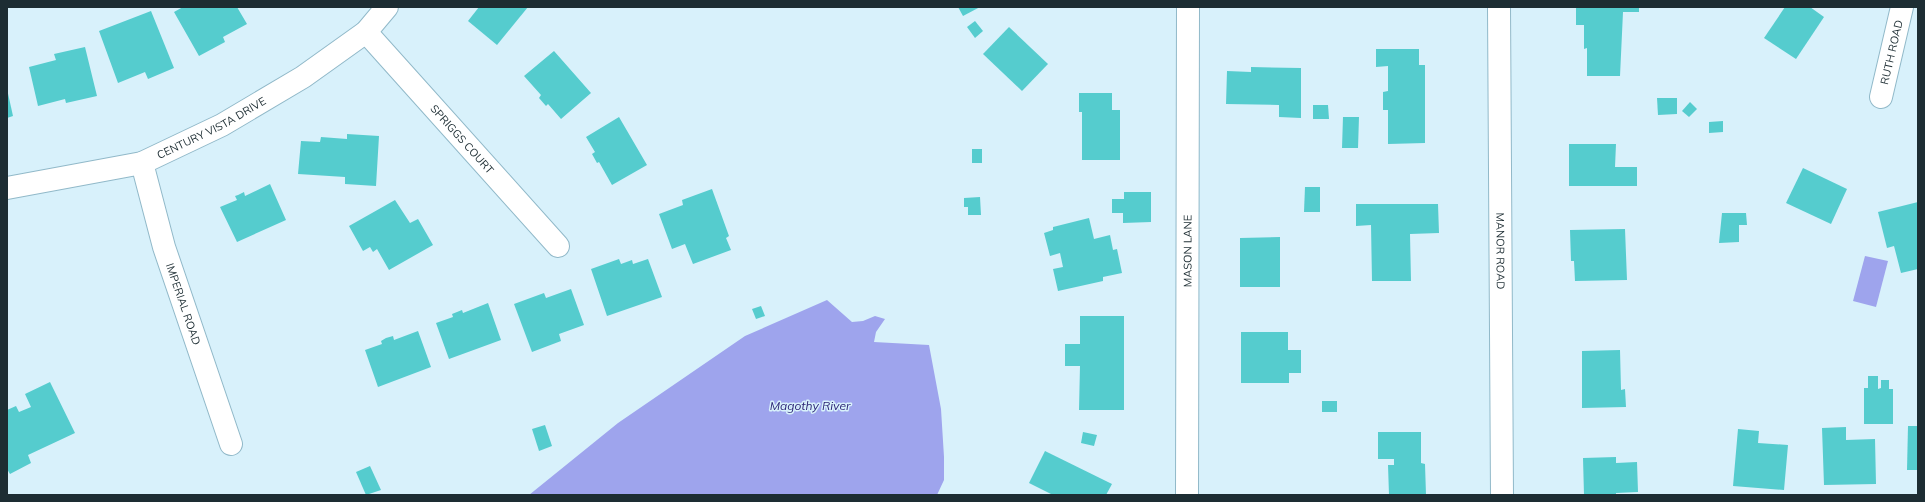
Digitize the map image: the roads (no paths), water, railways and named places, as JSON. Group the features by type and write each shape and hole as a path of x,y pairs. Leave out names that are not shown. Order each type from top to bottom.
{"street":[{"name":"CENTURY VISTA DRIVE","path":"7,188 142,162 222,125 303,77 366,32 387,7"},
{"name":"MASON LANE","path":"1187,495 1188,7"},
{"name":"MANOR ROAD","path":"1499,7 1502,495"},
{"name":"RUTH ROAD","path":"1881,97 1902,7"},
{"name":"SPRIGGS COURT","path":"366,32 558,246"},
{"name":"IMPERIAL ROAD","path":"142,162 164,247 231,444"}],"water":[{"path":"1865,256 1888,261 1876,307 1853,301"},
{"name":"Magothy River","path":"827,300 852,322 863,321 875,316 885,319 876,332 874,342 929,345 941,409 944,457 944,480 937,495 529,495 618,423 745,336"}]}
